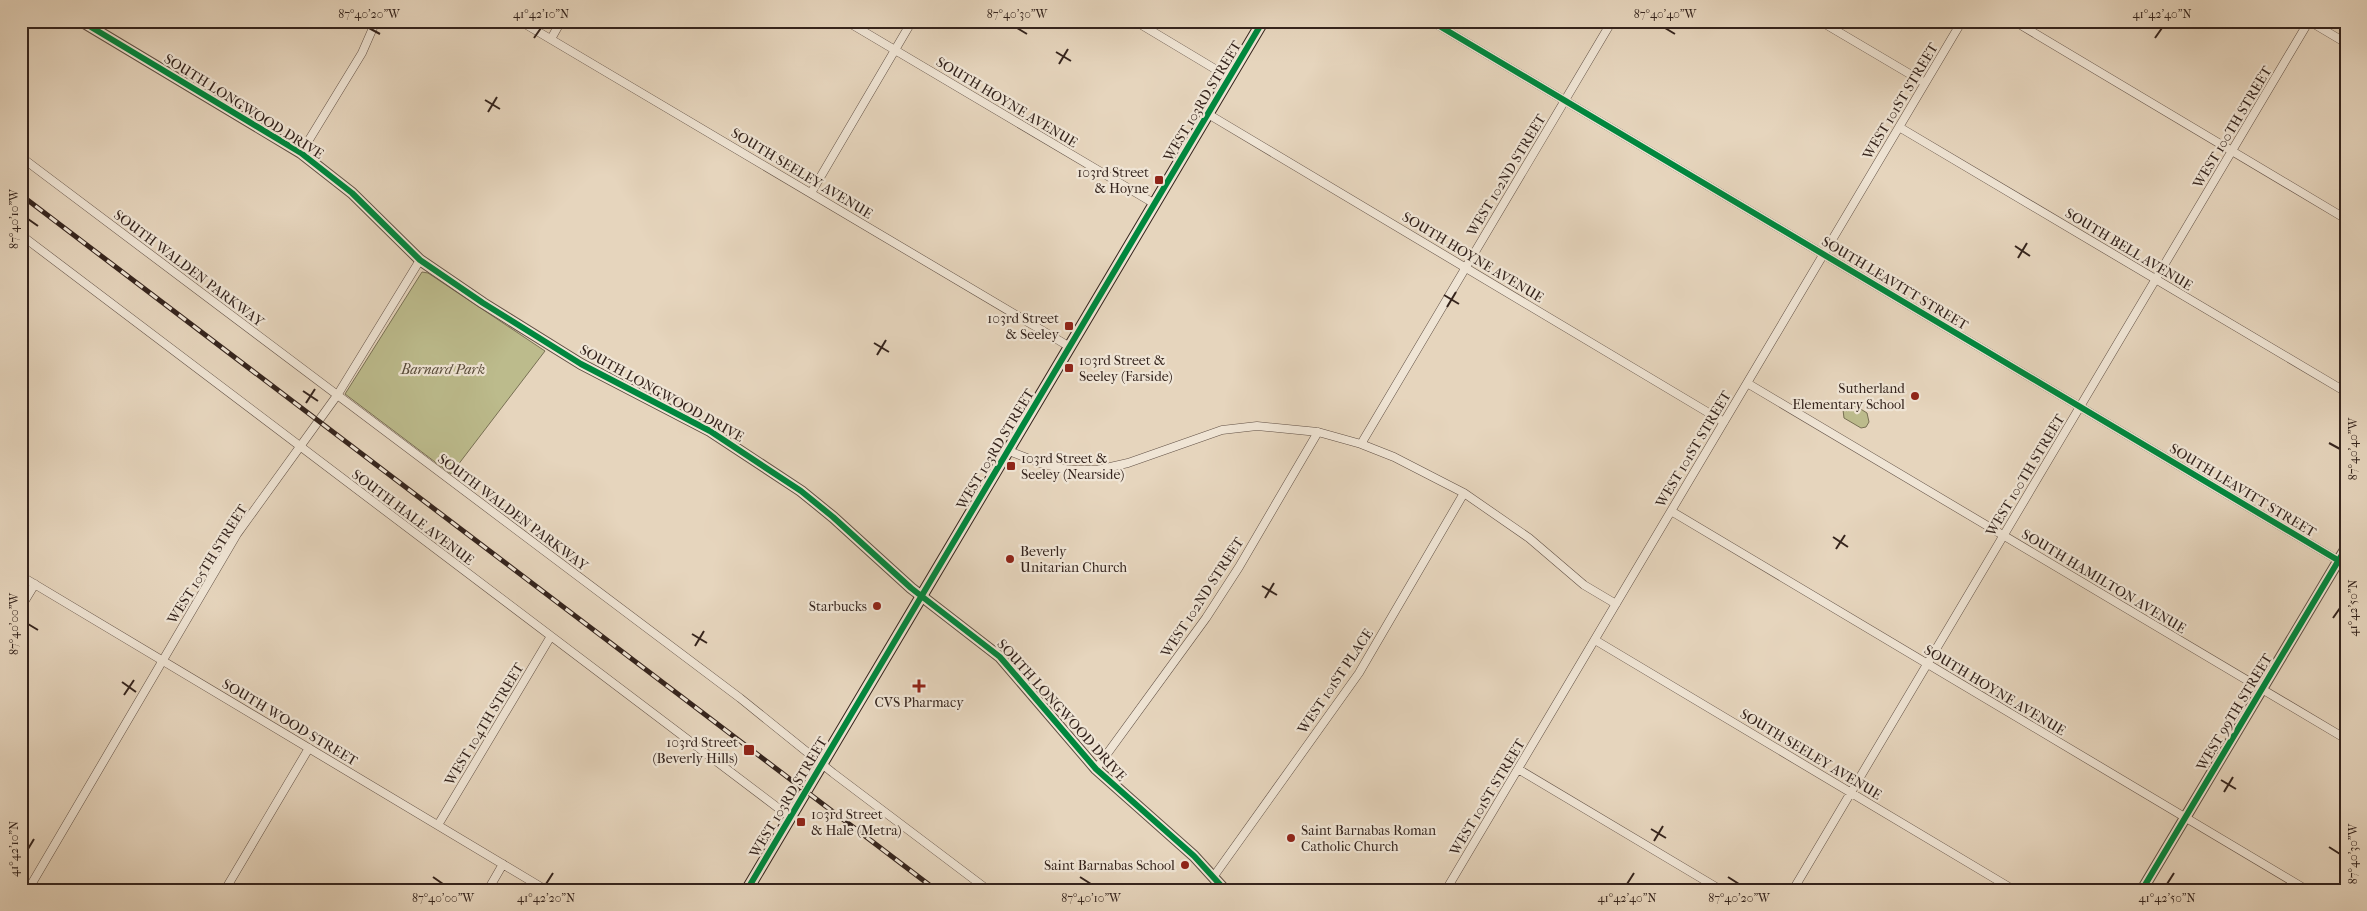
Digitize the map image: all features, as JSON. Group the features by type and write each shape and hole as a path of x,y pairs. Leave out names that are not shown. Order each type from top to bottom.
{"main road":[{"name":"WEST 103RD STREET","path":"747,890 1263,21"}],"street":[{"name":"SOUTH LONGWOOD DRIVE","path":"81,21 301,153 352,193 420,260 572,359 681,415 770,470 833,517 922,597 1000,657 1096,769 1194,856 1225,890"},
{"path":"301,153 362,53 376,21"},
{"name":"SOUTH SEELEY AVENUE","path":"520,21 1070,347"},
{"path":"550,39 561,21"},
{"name":"SOUTH HOYNE AVENUE","path":"846,21 1155,204"},
{"path":"811,193 912,21"},
{"path":"1135,21 1230,78"},
{"name":"SOUTH LEAVITT STREET","path":"1431,21 2342,563"},
{"name":"WEST 102ND STREET","path":"1361,444 1612,21"},
{"path":"1820,21 1925,83"},
{"name":"WEST 101ST STREET","path":"1446,890 1962,21"},
{"path":"2014,21 2346,219"},
{"path":"2309,21 2346,43"},
{"name":"WEST 100TH STREET","path":"1793,890 2309,21"},
{"name":"SOUTH HOYNE AVENUE","path":"1208,114 1724,422"},
{"name":"SOUTH BELL AVENUE","path":"1899,127 2346,392"},
{"name":"SOUTH WALDEN PARKWAY","path":"21,156 740,698 822,764 988,890"},
{"name":"SOUTH HALE AVENUE","path":"21,235 790,818"},
{"name":"WEST 105TH STREET","path":"28,890 237,534 301,448 338,394 420,260"},
{"name":"SOUTH HAMILTON AVENUE","path":"1747,383 2346,739"},
{"path":"1009,451 1040,464 1068,470 1097,470 1128,463 1222,430 1257,426 1318,432 1361,444 1429,474 1464,493 1522,533 1584,585 1616,604"},
{"name":"WEST 102ND STREET","path":"1096,769 1206,618 1239,567 1318,432"},
{"name":"WEST 101ST PLACE","path":"1214,876 1359,674 1464,493"},
{"name":"SOUTH HOYNE AVENUE","path":"1671,511 2307,890"},
{"name":"WEST 99TH STREET","path":"2142,890 2262,690 2342,563 2346,548"},
{"name":"SOUTH WOOD STREET","path":"21,576 546,890"},
{"path":"21,607 35,584"},
{"name":"WEST 104TH STREET","path":"438,825 551,636"},
{"name":"SOUTH SEELEY AVENUE","path":"1595,640 2014,890"},
{"path":"225,890 309,748"},
{"path":"1518,769 1721,890"},
{"path":"488,890 503,864"}],"green space":[{"name":"Barnard Park","path":"422,272 428,273 545,351 451,474 345,394"},
{"path":"1851,403 1867,413 1869,422 1866,427 1861,428 1844,418 1843,410 1845,405"}],"railway":[{"path":"21,195 936,890"}],"cycle path":[{"path":"81,21 301,153 352,193 420,260 483,303 581,364 710,431 801,491 833,517 911,588 1000,657 1096,769 1194,856 1225,890"},
{"path":"747,890 1263,21"},
{"path":"1431,21 2346,565"},
{"path":"2142,890 2346,548"}],"place":[{"name":"103rd Street & Hoyne","path":"1159,180"},
{"name":"103rd Street & Seeley","path":"1069,326"},
{"name":"103rd Street & Seeley (Farside)","path":"1069,368"},
{"name":"Sutherland Elementary School","path":"1915,396"},
{"name":"103rd Street & Seeley (Nearside)","path":"1011,466"},
{"name":"Beverly Unitarian Church","path":"1010,559"},
{"name":"Starbucks","path":"877,606"},
{"name":"CVS Pharmacy","path":"919,686"},
{"name":"103rd Street (Beverly Hills)","path":"749,750"},
{"name":"103rd Street & Hale (Metra)","path":"801,822"},
{"name":"Saint Barnabas Roman Catholic Church","path":"1291,838"},
{"name":"Saint Barnabas School","path":"1185,865"}]}
